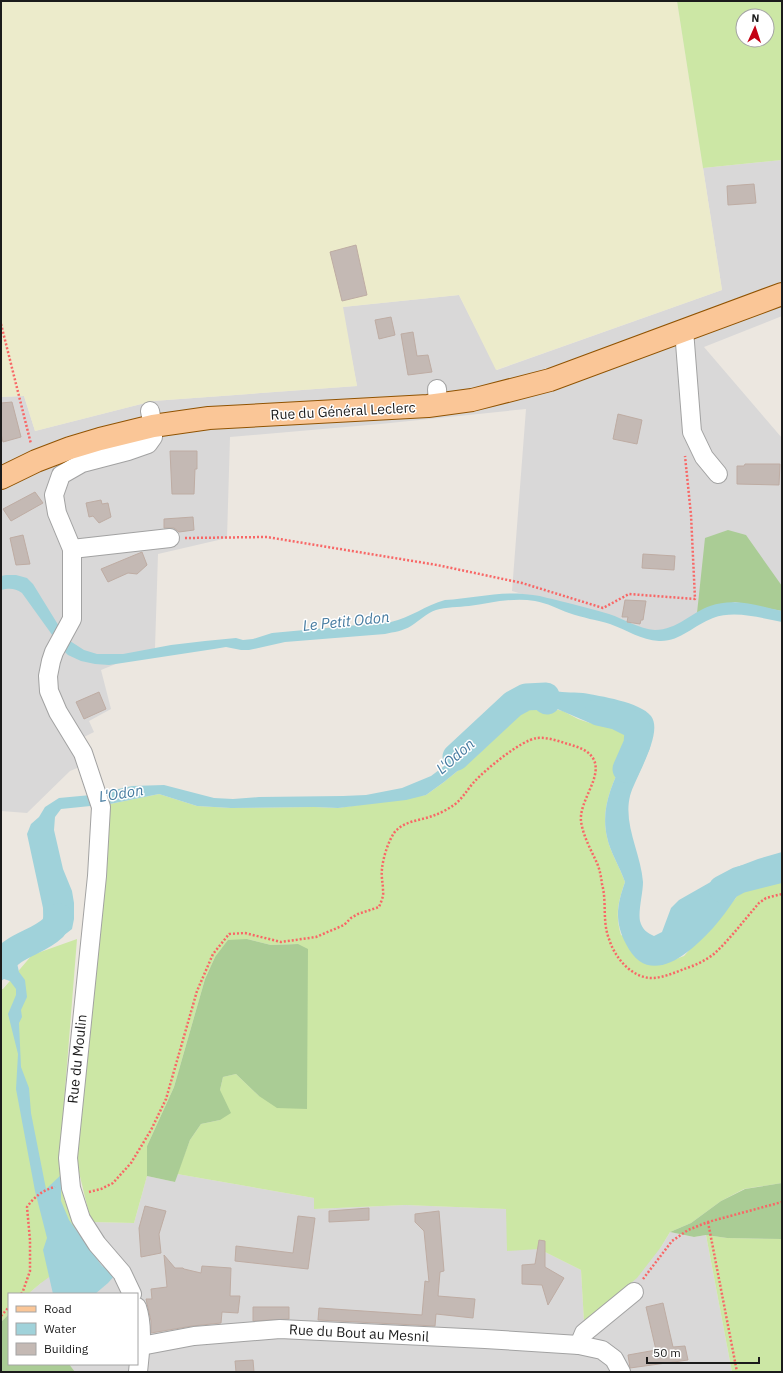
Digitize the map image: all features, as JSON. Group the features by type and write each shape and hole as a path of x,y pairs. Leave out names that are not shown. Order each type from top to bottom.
{"main road":[{"name":"Rue du Général Leclerc","path":"1,478 36,461 152,419 209,418 438,397 472,400 550,380 782,294"}],"street":[{"path":"684,330 692,432 704,457 718,474"},
{"path":"152,419 153,437 148,444 82,463 62,475 54,495 57,513 72,550 170,538"},
{"name":"Rue du Moulin","path":"72,550 72,619 53,656 48,676 49,691 58,712 83,753 101,807 97,876 68,1158 71,1188 81,1219 97,1244 122,1274 132,1293"},
{"path":"579,1345 584,1333 634,1292"},
{"path":"138,1310 141,1318 141,1346 138,1372"},
{"name":"Rue du Bout au Mesnil","path":"141,1346 194,1336 280,1329 485,1339 579,1345 602,1350 614,1359 621,1372"}],"path":[{"path":"1,324 36,461"},
{"path":"170,538 267,537 437,565 522,583 603,608 629,594 695,599 691,515 684,452"},
{"path":"21,1293 30,1271 30,1240 27,1207 33,1198 48,1189 61,1185 71,1188 80,1186 88,1192 101,1189 113,1183 131,1163 151,1130 166,1099 197,991 213,954 229,934 245,933 281,942 316,937 344,925 358,914 379,907 384,892 382,870 388,848 394,834 400,827 436,815 451,806 461,799 475,781 485,772 529,740 543,738 562,742 590,754 595,763 595,776 582,806 581,821 584,833 598,866 604,891 605,927 609,940 621,962 629,970 653,978 671,974 689,967 714,954 759,903 766,898 782,894"},
{"path":"634,1292 672,1241 688,1230 708,1222 782,1202"},
{"path":"708,1222 737,1372"},
{"path":"1,1316 8,1308"}],"shaded area":[{"path":"782,160 782,316 704,347 782,438 782,611 730,607 671,638 512,591 526,409 230,437 227,538 158,554 155,648 101,670 111,709 89,721 94,732 84,737 94,761 70,771 27,813 1,811 1,397 24,396 35,431 153,401 357,386 342,307 459,295 497,370 722,290 703,168"},
{"path":"177,1174 314,1198 314,1209 405,1205 507,1209 539,1249 581,1270 584,1322 661,1247 670,1232 694,1237 706,1235 732,1372 75,1372 70,1365 138,1365 138,1293 29,1293 41,1283 58,1234 91,1222 134,1223 147,1176 175,1182"}],"green space":[{"path":"1,1 677,1 722,290 496,370 459,295 343,307 357,386 153,401 35,431 24,396 1,397"},
{"path":"677,1 782,1 782,160 703,168"},
{"path":"728,530 746,535 782,586 782,611 735,602 697,613 705,538"},
{"path":"540,706 563,711 578,719 590,723 635,725 639,731 619,769 609,795 606,809 605,823 608,843 625,882 618,908 618,921 621,935 676,959 684,956 735,899 746,883 759,874 782,870 782,1183 744,1189 721,1201 691,1223 670,1232 661,1247 637,1278 584,1322 581,1270 539,1249 507,1251 506,1209 405,1205 314,1209 314,1198 177,1174 190,1140 201,1124 220,1120 220,1090 223,1077 236,1074 259,1096 298,944 271,945 247,939 215,957 205,979 174,1087 147,1146 147,1176 134,1223 91,1222 77,1164 88,1008 110,804 159,794 197,806 231,808 338,808 426,795 482,751 527,708"},
{"path":"77,939 62,1128 64,1199 76,1228 58,1234 64,1266 29,1293 8,1293 8,1315 1,1322 1,989 3,989 32,955"},
{"path":"247,939 271,945 298,944 308,949 307,1109 277,1108 259,1096 236,1074 223,1077 220,1090 231,1113 220,1120 201,1124 190,1140 175,1182 147,1176 147,1146 174,1087 205,979 215,957 228,940"},
{"path":"782,1183 782,1239 727,1238 706,1235 694,1237 670,1232 691,1223 721,1201 745,1189"},
{"path":"706,1235 727,1238 782,1239 782,1372 732,1372"},
{"path":"8,1315 8,1365 70,1365 75,1372 1,1372 1,1322"}],"water":[{"path":"16,575 27,578 33,584 70,641 84,650 97,654 123,654 171,645 236,638 243,640 253,639 272,633 391,622 405,618 445,600 512,593 536,595 603,612 637,626 655,630 677,624 710,606 728,602 746,603 782,611 782,622 739,615 721,616 706,621 674,639 659,641 646,639 610,624 574,615 539,602 510,600 436,610 426,615 408,628 385,634 285,642 249,650 226,647 109,665 81,661 68,655 22,593 12,589 1,590 1,576"},
{"path":"550,690 583,693 629,703 646,711 651,716 654,724 654,733 647,755 630,796 628,807 631,828 642,871 643,882 640,921 643,928 647,932 654,936 662,932 671,908 679,900 737,867 782,852 782,870 753,877 745,883 722,918 704,938 693,948 670,963 658,966 646,964 635,958 622,936 618,920 620,898 625,882 608,843 605,823 609,795 619,769 639,731 635,725 590,723 555,708 540,706 527,708 482,751 426,795 406,800 338,808 231,808 197,806 159,794 110,804 61,809 55,817 54,830 63,869 72,891 74,919 72,929 63,936 23,955 17,963 19,972 25,980 27,997 21,1010 22,1017 19,1023 21,1067 29,1088 31,1113 46,1189 61,1175 61,1201 69,1220 102,1266 116,1274 96,1293 53,1293 43,1250 47,1238 35,1191 16,1089 18,1054 8,1014 16,995 16,989 10,981 4,979 1,981 1,969 35,938 43,922 43,908 27,834 31,824 39,817 45,807 59,798 91,795 132,786 164,785 214,798 233,799 259,797 366,795 402,788 431,776 443,767 520,697"}],"building":[{"path":"754,184 756,203 728,205 727,186"},
{"path":"356,245 367,295 342,301 330,252"},
{"path":"391,317 395,335 379,339 375,320"},
{"path":"413,332 417,356 428,355 432,372 408,375 401,334"},
{"path":"12,402 21,437 3,442 1,434 1,403"},
{"path":"618,414 642,420 637,444 613,439"},
{"path":"170,451 197,451 197,469 195,469 194,494 172,494"},
{"path":"745,464 780,464 779,485 737,484 737,466 744,466"},
{"path":"35,492 43,503 11,521 3,509"},
{"path":"101,500 102,504 108,503 111,517 99,523 93,516 89,517 86,503"},
{"path":"193,517 194,530 179,532 174,528 164,528 164,519"},
{"path":"23,535 30,564 16,565 10,538"},
{"path":"142,552 147,565 137,574 128,573 108,582 101,569"},
{"path":"643,554 675,556 674,570 642,568"},
{"path":"625,600 646,601 643,620 641,620 640,624 627,622 628,617 622,617"},
{"path":"99,692 106,709 84,719 76,702"},
{"path":"145,1206 166,1211 159,1234 161,1253 141,1257 139,1228"},
{"path":"369,1208 369,1220 329,1222 329,1211"},
{"path":"439,1211 444,1271 440,1272 438,1296 475,1299 473,1318 436,1314 435,1326 318,1320 319,1308 422,1315 425,1281 429,1282 424,1231 415,1222 415,1214"},
{"path":"298,1216 315,1218 308,1269 235,1261 236,1246 293,1253"},
{"path":"539,1240 545,1241 545,1267 564,1278 548,1305 542,1285 522,1284 522,1265 535,1264"},
{"path":"164,1255 175,1268 183,1268 201,1273 202,1266 231,1268 230,1296 240,1296 238,1313 222,1312 221,1323 151,1333 151,1321 146,1299 152,1299 151,1289 167,1287"},
{"path":"663,1303 673,1347 685,1346 688,1360 630,1368 628,1355 656,1350 646,1307"},
{"path":"253,1307 289,1307 289,1319 253,1321"},
{"path":"253,1360 254,1372 236,1372 235,1361"}],"waterway":[{"name":"L'Odon","path":"456,757 513,704 526,697 546,696 547,701"},
{"name":"L'Odon","path":"598,712 616,716 634,725 638,731 637,744 626,769"},
{"name":"L'Odon","path":"722,889 739,880 782,869"},
{"name":"L'Odon","path":"1,963 12,952 47,933 53,928 59,917"}],"water label":[{"name":"Le Petit Odon","path":"346,621"}]}
